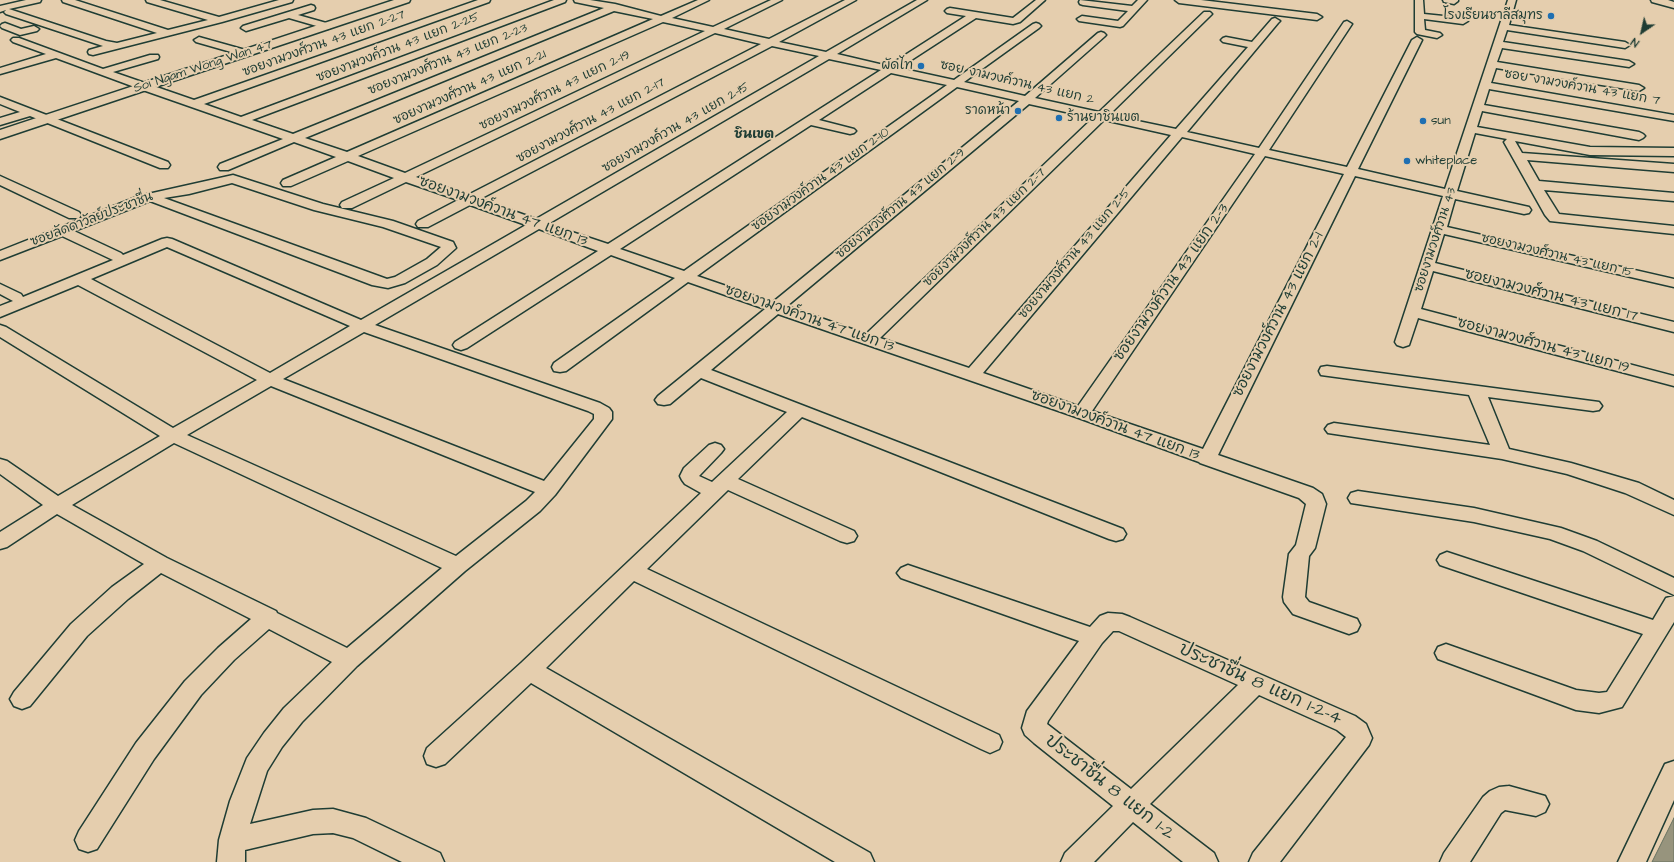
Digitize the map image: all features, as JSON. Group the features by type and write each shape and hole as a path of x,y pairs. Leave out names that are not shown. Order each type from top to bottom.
{"street":[{"path":"5,11 17,5 37,0"},
{"path":"66,0 167,33"},
{"path":"150,0 219,20"},
{"path":"5,11 105,44 114,45 126,44 289,0"},
{"name":"Soi Ngam Wong Wan 47","path":"0,135 405,0"},
{"name":"ซอยงามวงศ์วาน 43 แยก 2-27","path":"194,104 486,0"},
{"name":"ซอยงามวงค์วาน 43 แยก 2-25","path":"243,120 562,0"},
{"name":"ซอย งามวงค์วาน 43 แยก 2","path":"578,0 1524,210"},
{"name":"ซอยงามวงศ์วาน 43 แยก 2-21","path":"288,183 705,0"},
{"name":"ซอยงามวงศ์วาน 43 แยก 2-19","path":"347,205 408,178 778,0"},
{"name":"ซอยงามวงศ์วาน 43 แยก 2-17","path":"423,224 852,0"},
{"name":"ซอยงามวงค์วาน 43 แยก 2-15","path":"0,542 57,505 173,436 923,0"},
{"path":"950,11 1006,21 1015,21 1040,0"},
{"path":"1082,19 1120,24 1143,0"},
{"path":"1179,0 1247,4 1297,11 1317,17"},
{"name":"ซอยงามวงศ์วาน 43","path":"1403,342 1512,0"},
{"path":"1656,0 1674,5"},
{"path":"1668,0 1674,2"},
{"path":"0,1 17,5"},
{"path":"248,2 266,7"},
{"path":"1083,2 1134,9"},
{"name":"ซอยงามวงศ์วาน 43 แยก 2-23","path":"224,167 626,3"},
{"path":"1422,4 1420,32 1437,35"},
{"path":"1440,8 1452,4"},
{"path":"246,28 311,8"},
{"path":"541,8 560,12"},
{"name":"ซอยงามวงศ์วาน 43 แยก 2-7","path":"869,340 1207,14"},
{"path":"289,15 327,26"},
{"path":"461,345 809,121 891,70 974,15"},
{"path":"1420,16 1463,21"},
{"name":"ซอยงามวงศ์วาน 43 แยก 2-5","path":"972,375 1275,21"},
{"name":"ซอยงามวงค์วาน 43 แยก 2-3","path":"1082,413 1262,152 1347,24"},
{"path":"4,26 20,32 46,25"},
{"name":"ซอยงามวงค์วาน 43 แยก 2-10","path":"560,367 1036,26"},
{"path":"1504,27 1625,45"},
{"name":"ซอยงามวงศ์วาน 43 แยก 2-9","path":"664,400 1027,100 1101,35"},
{"name":"ซอยงามวงค์วาน 47 แยก 13","path":"16,40 144,87 243,120 775,308 1082,413 1207,459 1306,493 1315,500 1316,504 1306,548 1299,554 1294,597 1295,602 1301,608 1349,625"},
{"path":"199,40 245,54"},
{"path":"1226,40 1253,45"},
{"name":"ซอยงามวงศ์วาน 43 แยก 2-1","path":"1207,459 1417,40"},
{"path":"1498,44 1629,64"},
{"path":"93,52 114,45"},
{"path":"0,71 55,55"},
{"path":"79,64 107,55"},
{"path":"103,72 154,57"},
{"path":"1492,64 1639,88"},
{"name":"ซอย งามวงค์วาน 43 แยก 7","path":"1485,85 1674,118"},
{"path":"0,100 164,165"},
{"path":"1478,107 1639,136"},
{"path":"0,122 31,112"},
{"path":"809,121 850,131"},
{"path":"1471,128 1590,151 1674,152"},
{"path":"1510,142 1555,218 1674,230"},
{"path":"1518,156 1674,168"},
{"name":"ซอยลัดดาวัลย์ประชาชื่น","path":"0,256 151,197 233,179 319,208 388,224 448,246 449,248 432,262 400,280 388,284 377,282 151,197"},
{"path":"0,180 74,215"},
{"path":"1536,186 1674,197"},
{"name":"ซอยงามวงศ์วาน 43 แยก 15","path":"1439,229 1674,283"},
{"path":"62,231 116,256"},
{"path":"0,312 167,242 362,326 594,407 603,412 603,420 548,490 533,506 458,566 349,660 293,714 273,740 256,766 243,801 232,851"},
{"name":"ซอยงามวงศ์วาน 43 แยก 17","path":"1427,265 1674,327"},
{"path":"79,279 271,380 548,490"},
{"path":"0,288 16,296"},
{"name":"ซอยงามวงศ์วาน 43 แยก 19","path":"1413,312 1674,381"},
{"path":"0,330 173,436 458,566"},
{"path":"699,371 1116,534"},
{"path":"1327,371 1593,406"},
{"path":"1476,390 1502,452"},
{"path":"436,756 529,670 719,486 800,410"},
{"path":"1334,429 1502,452 1571,469 1632,488 1674,508"},
{"path":"715,449 691,472 689,476 692,480 719,486 847,536"},
{"path":"0,465 57,505 160,562 349,660"},
{"path":"1358,498 1474,515 1554,533 1590,546 1674,587"},
{"path":"1447,560 1658,630"},
{"path":"22,699 79,630 120,593 160,562"},
{"path":"632,570 990,742"},
{"path":"908,573 1094,636"},
{"path":"1446,653 1576,700 1599,704 1614,700 1674,604"},
{"path":"88,840 145,751 174,711 193,688 226,654 268,617"},
{"name":"ประชาชื่น 8 แยก 1-2","path":"1122,623 1108,622 1094,636 1036,718 1034,728 1204,862"},
{"name":"ประชาชื่น 8 แยก 1-2-4","path":"1122,623 1346,722 1357,731 1360,738 1263,862"},
{"path":"529,670 860,862"},
{"path":"1075,862 1255,683"},
{"path":"1632,862 1674,772"},
{"path":"1454,862 1492,805 1498,799 1509,798 1536,804"},
{"path":"232,851 313,822 333,821 357,827 430,862"}],"shaded area":[{"path":"1674,818 1674,862 1652,862"}],"place":[{"name":"โรงเรียนชาลีสมุทร","path":"1551,16"},
{"name":"ผัดไท","path":"921,66"},
{"name":"ราดหน้า","path":"1018,111"},
{"name":"ร้านยาชินเขต","path":"1059,118"},
{"name":"sun","path":"1423,121"},
{"name":"whiteplace","path":"1407,161"}],"district":[{"name":"ชินเขต","path":"754,135"}]}
